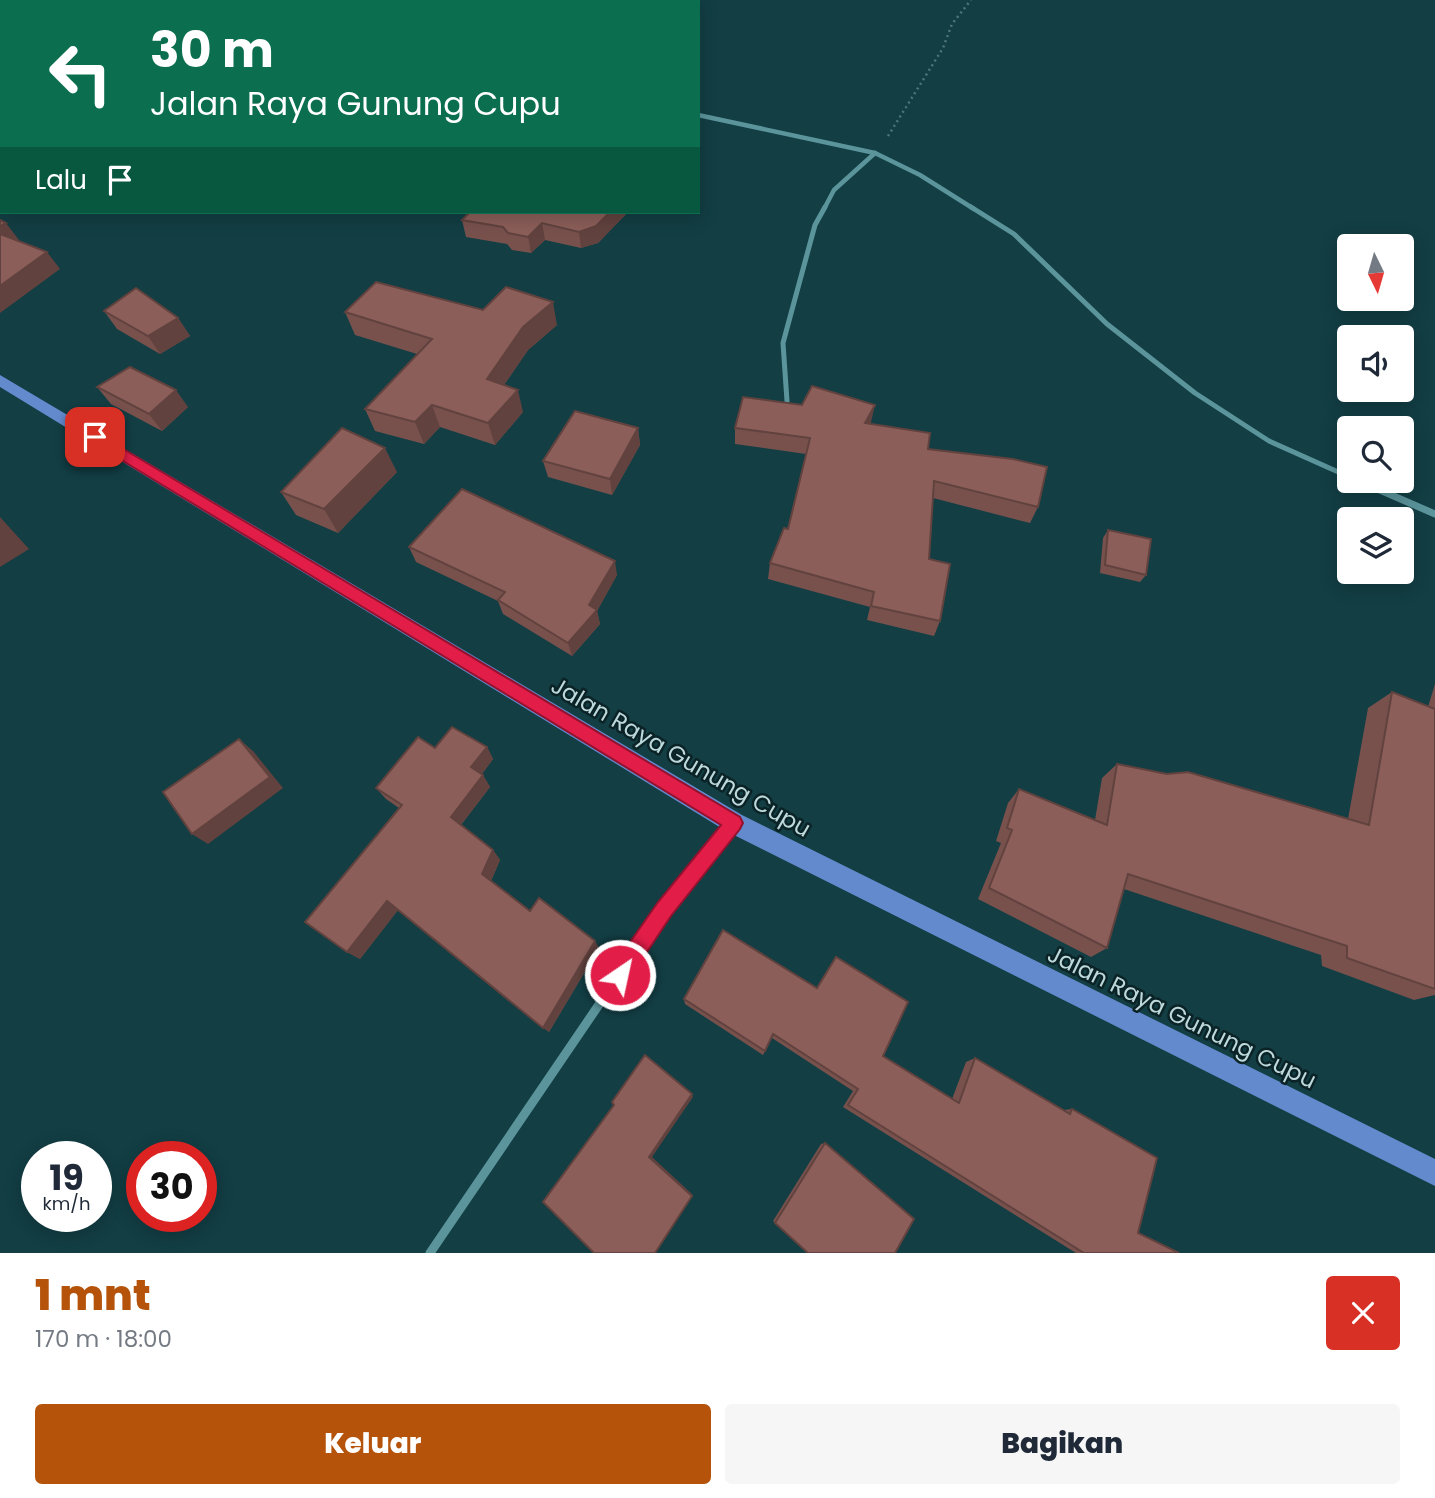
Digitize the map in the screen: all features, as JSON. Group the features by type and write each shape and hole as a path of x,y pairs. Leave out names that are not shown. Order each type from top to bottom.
{"highway":[{"name":"Jalan Raya Gunung Cupu","path":"0,380 734,823 1435,1172"}],"street":[{"path":"700,115 875,153 920,175 1014,234 1107,324 1195,393 1269,442 1337,472"},
{"path":"787,401 783,342 815,225 834,190 875,153"},
{"path":"1387,493 1435,514"},
{"path":"430,1253 664,909 734,823"}],"path":[{"path":"875,153 919,91 943,48 952,24 971,0"}],"building":[{"path":"468,214 608,214 596,226 579,232 542,223 528,237 508,233 503,227 462,220"},
{"path":"0,234 47,252 0,286"},
{"path":"376,282 483,310 506,287 553,302 523,327 487,379 518,390 488,423 432,405 415,422 365,409 432,339 345,312"},
{"path":"136,288 178,318 148,336 104,311"},
{"path":"130,367 176,390 149,414 97,387"},
{"path":"812,386 875,405 865,423 930,433 928,449 1013,459 1047,467 1038,507 934,481 929,559 950,564 940,621 871,606 874,592 770,563 784,528 788,529 810,438 735,428 743,397 802,405"},
{"path":"575,411 638,428 610,479 543,461"},
{"path":"342,428 385,448 324,509 281,492"},
{"path":"462,489 615,561 589,605 597,610 568,643 498,600 505,592 409,547"},
{"path":"1108,530 1151,539 1146,575 1105,565"},
{"path":"1392,692 1435,709 1435,989 1347,958 1347,946 1128,874 1107,948 989,888 1012,830 1007,828 1019,789 1107,825 1117,764 1167,774 1188,772 1369,825"},
{"path":"452,727 487,747 471,767 483,775 451,817 493,850 482,874 530,911 539,898 595,941 543,1028 387,901 347,952 305,922 402,805 376,788 418,737 435,748"},
{"path":"239,739 270,777 192,834 163,792"},
{"path":"723,930 817,988 836,957 908,1002 883,1056 959,1103 975,1058 1070,1114 1072,1109 1157,1158 1138,1233 1179,1253 1084,1253 848,1105 858,1089 773,1034 765,1051 684,999"},
{"path":"645,1055 692,1094 649,1157 692,1196 655,1253 594,1253 543,1202 614,1105 612,1102"},
{"path":"825,1143 914,1219 895,1253 808,1253 775,1223"}],"route":[{"path":"95,437 734,823 664,909 620,975"}]}
